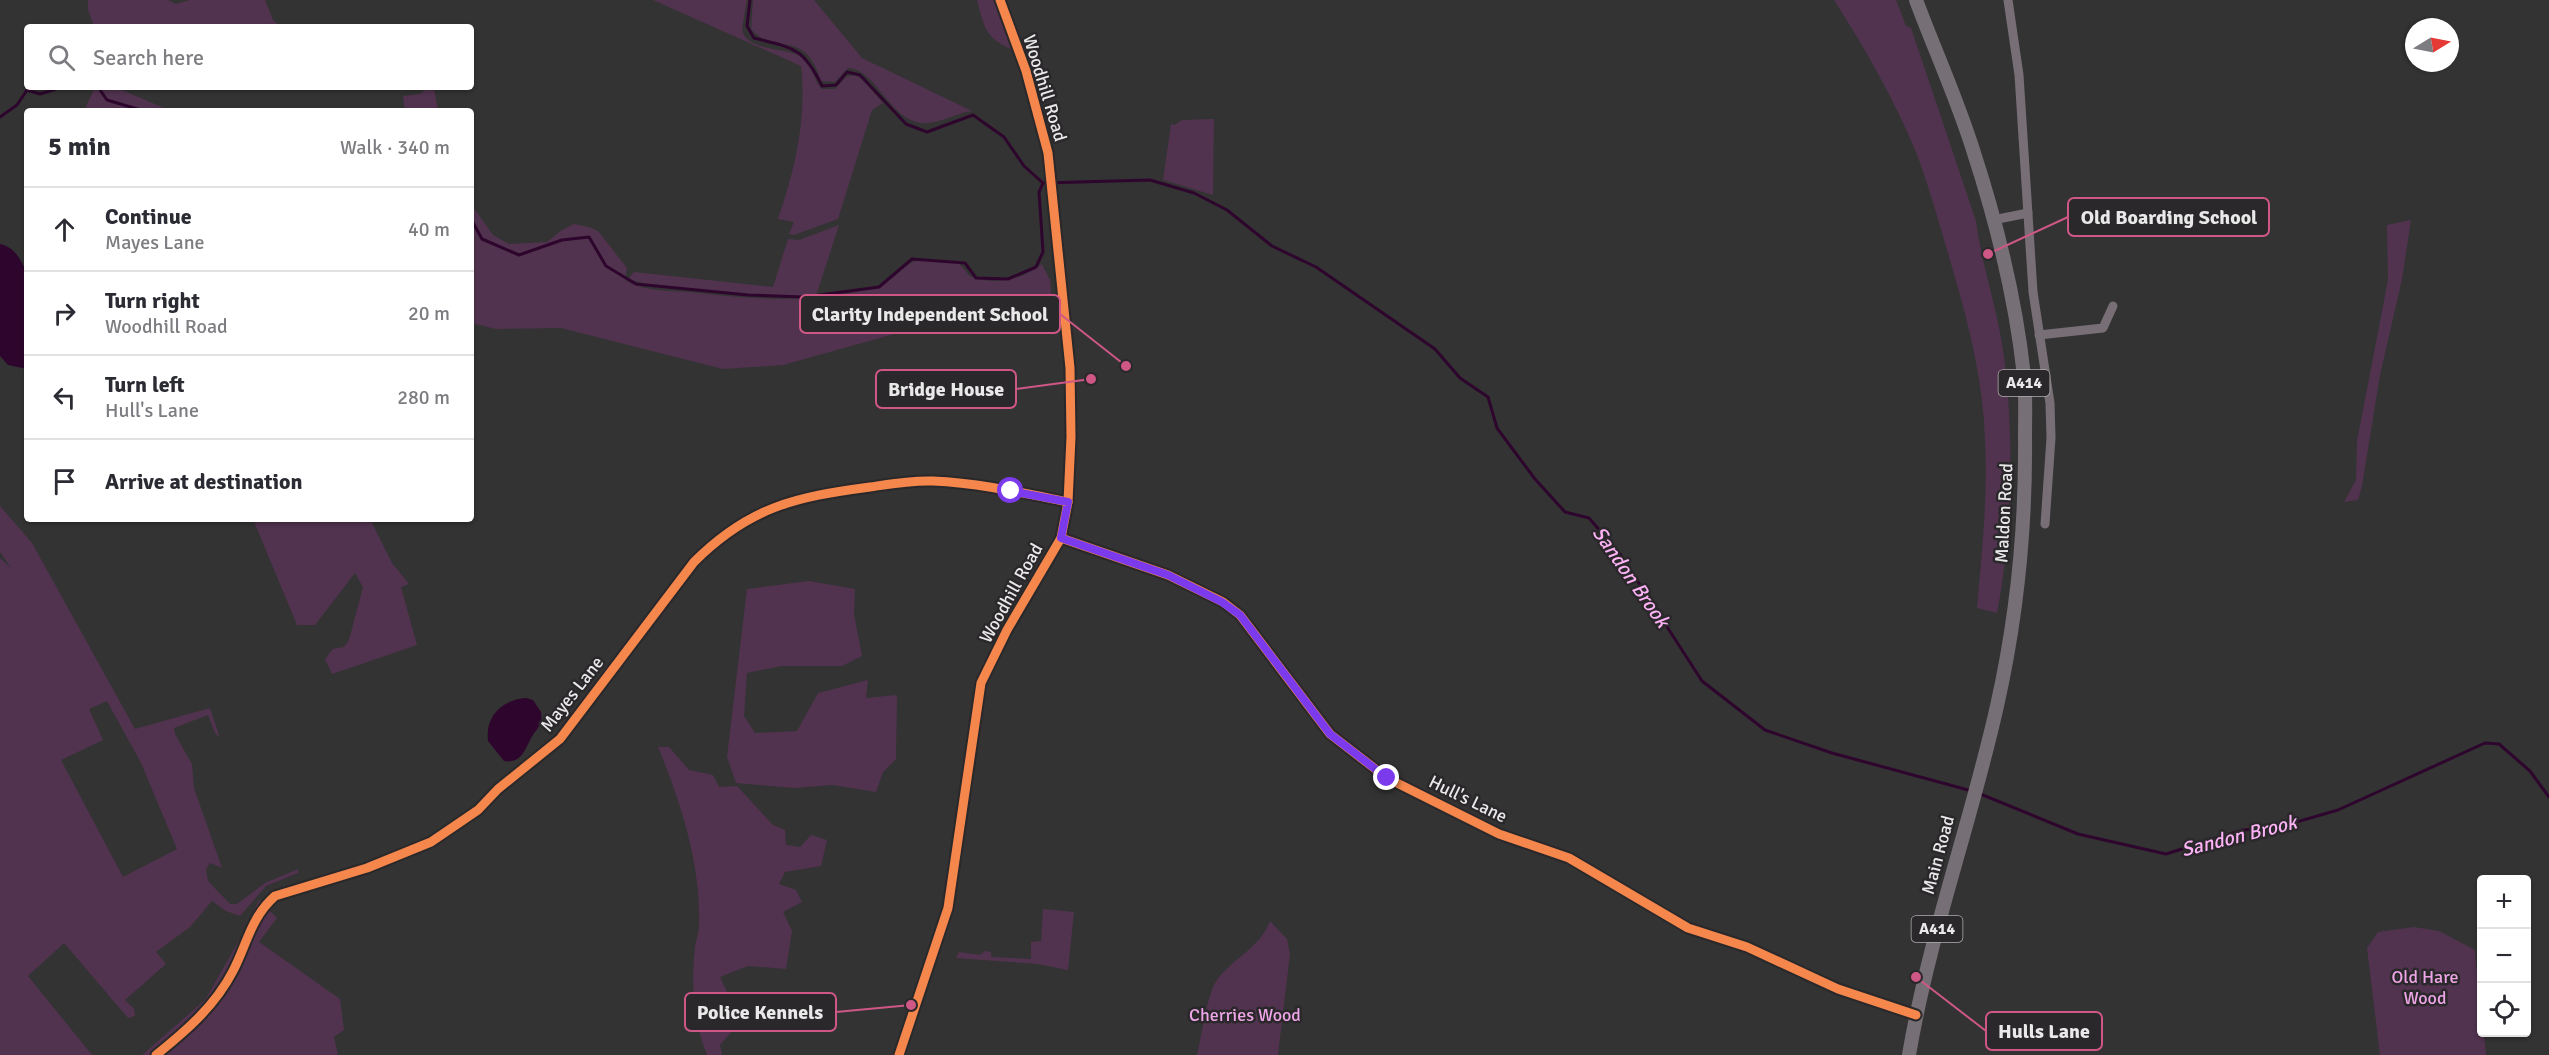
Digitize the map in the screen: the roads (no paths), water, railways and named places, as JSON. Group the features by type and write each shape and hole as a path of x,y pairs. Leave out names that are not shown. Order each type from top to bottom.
{"main road":[{"name":"Maldon Road","path":"1916,0 1974,151 1993,220 2018,333 2024,378 2026,499 2016,612 1997,708 1970,805"},
{"name":"Main Road","path":"1910,1055 1916,1015 1970,805"}],"street":[{"name":"Woodhill Road","path":"899,1055 948,909 971,767 974,725 981,683 1007,630 1061,538 1068,502 1071,436 1070,368 1048,153 1026,71 1000,0"},
{"path":"2008,0 2019,75 2033,292 2050,403 2051,438 2045,524"},
{"path":"1993,220 2028,213"},
{"path":"2039,334 2103,328 2114,306"},
{"name":"Mayes Lane","path":"156,1055 184,1033 208,1008 233,971 251,925 264,906 275,896 367,868 431,842 478,810 498,789 560,739 694,562 717,539 741,523 768,508 803,498 832,492 930,481 970,484 1068,502"},
{"name":"Hull's Lane","path":"1061,538 1168,575 1232,608 1250,625 1330,734 1387,778 1499,834 1569,858 1689,928 1746,947 1838,989 1916,1015"}],"waterway":[{"name":"Sandon Brook","path":"750,0 747,26 754,38 795,51 809,63 822,86 836,85 847,72 860,75 906,124 927,132 973,115 1004,137 1024,166 1043,183 1150,180 1194,193 1227,210 1272,246 1316,267 1435,349 1460,378 1488,397 1497,428 1535,479 1565,512 1589,518 1620,554 1702,681 1765,730 1832,753 1972,791"},
{"path":"0,117 17,105 27,90"},
{"path":"27,90 40,94 53,90"},
{"path":"100,90 107,100 134,108"},
{"path":"474,224 482,239 519,255 562,240 589,237 606,266 636,284 748,295 805,297 879,287 912,259 965,263 976,278 1008,279 1036,267 1043,252 1039,192 1043,183"},
{"name":"Sandon Brook","path":"1978,793 2078,834 2166,854 2243,830 2279,827 2338,810 2485,743 2499,744 2530,771 2549,797"}],"place":[{"name":"Old Boarding School","path":"1988,254"},
{"name":"Clarity Independent School","path":"1126,366"},
{"name":"Bridge House","path":"1091,379"},
{"name":"Hulls Lane","path":"1916,977"},
{"name":"Police Kennels","path":"911,1005"}],"park label":[{"name":"Old Hare Wood","path":"2425,987"},
{"name":"Cherries Wood","path":"1245,1015"}]}
